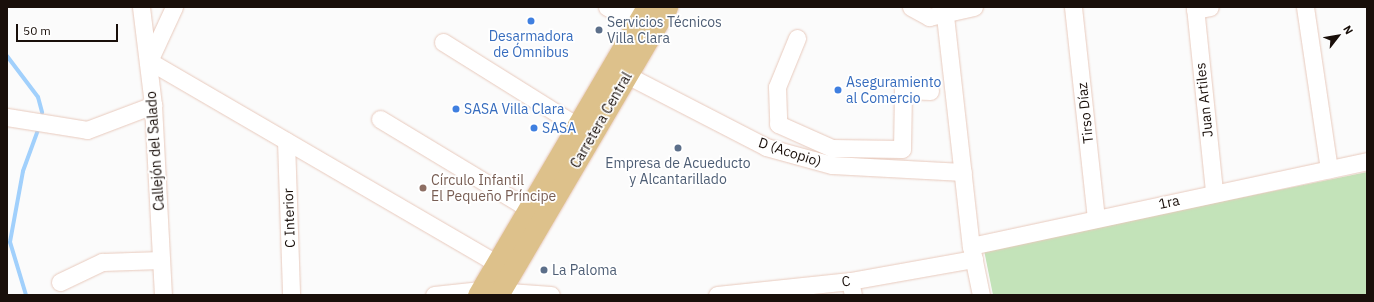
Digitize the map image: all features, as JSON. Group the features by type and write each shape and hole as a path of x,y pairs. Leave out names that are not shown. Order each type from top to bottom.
{"main road":[{"name":"Carretera Central","path":"489,293 619,71 667,7"},
{"name":"Carretera Central","path":"619,71 639,13"},
{"name":"Carretera Central","path":"505,267 529,209 584,131"}],"street":[{"name":"Callejón del Salado","path":"141,7 149,61 153,105 163,295"},
{"path":"174,7 149,61 505,267"},
{"path":"607,7 639,13"},
{"path":"911,7 929,17 944,10 974,7"},
{"name":"Tirso Díaz","path":"1073,7 1096,218"},
{"path":"1305,7 1328,169"},
{"name":"Juan Artiles","path":"1200,8 1214,192"},
{"path":"944,10 972,252 981,295"},
{"path":"797,38 777,86 778,124 832,148 902,149"},
{"path":"443,42 584,131"},
{"name":"D (Acopio)","path":"619,71 766,147 832,165 962,172"},
{"path":"914,170 915,165 902,149 903,90 930,90"},
{"path":"7,117 87,130 153,105"},
{"path":"380,119 529,209"},
{"name":"C Interior","path":"286,141 291,295"},
{"name":"1ra","path":"972,252 1096,218 1214,192 1367,162"},
{"name":"C","path":"717,295 851,288 972,252"},
{"path":"60,282 102,262 162,260"},
{"path":"434,295 489,293 551,295"}],"green space":[{"path":"1367,172 1367,295 993,295 984,250"}],"waterway":[{"path":"7,56 38,97 42,112"},
{"path":"26,295 10,242 23,171 38,130"}],"place":[{"name":"Desarmadora de Ómnibus","path":"531,21"},
{"name":"Servicios Técnicos Villa Clara","path":"599,30"},
{"name":"Aseguramiento al Comercio","path":"838,90"},
{"name":"SASA Villa Clara","path":"456,109"},
{"name":"SASA","path":"534,128"},
{"name":"Empresa de Acueducto y Alcantarillado","path":"678,148"},
{"name":"Círculo Infantil El Pequeño Príncipe","path":"423,188"},
{"name":"La Paloma","path":"544,270"}]}
